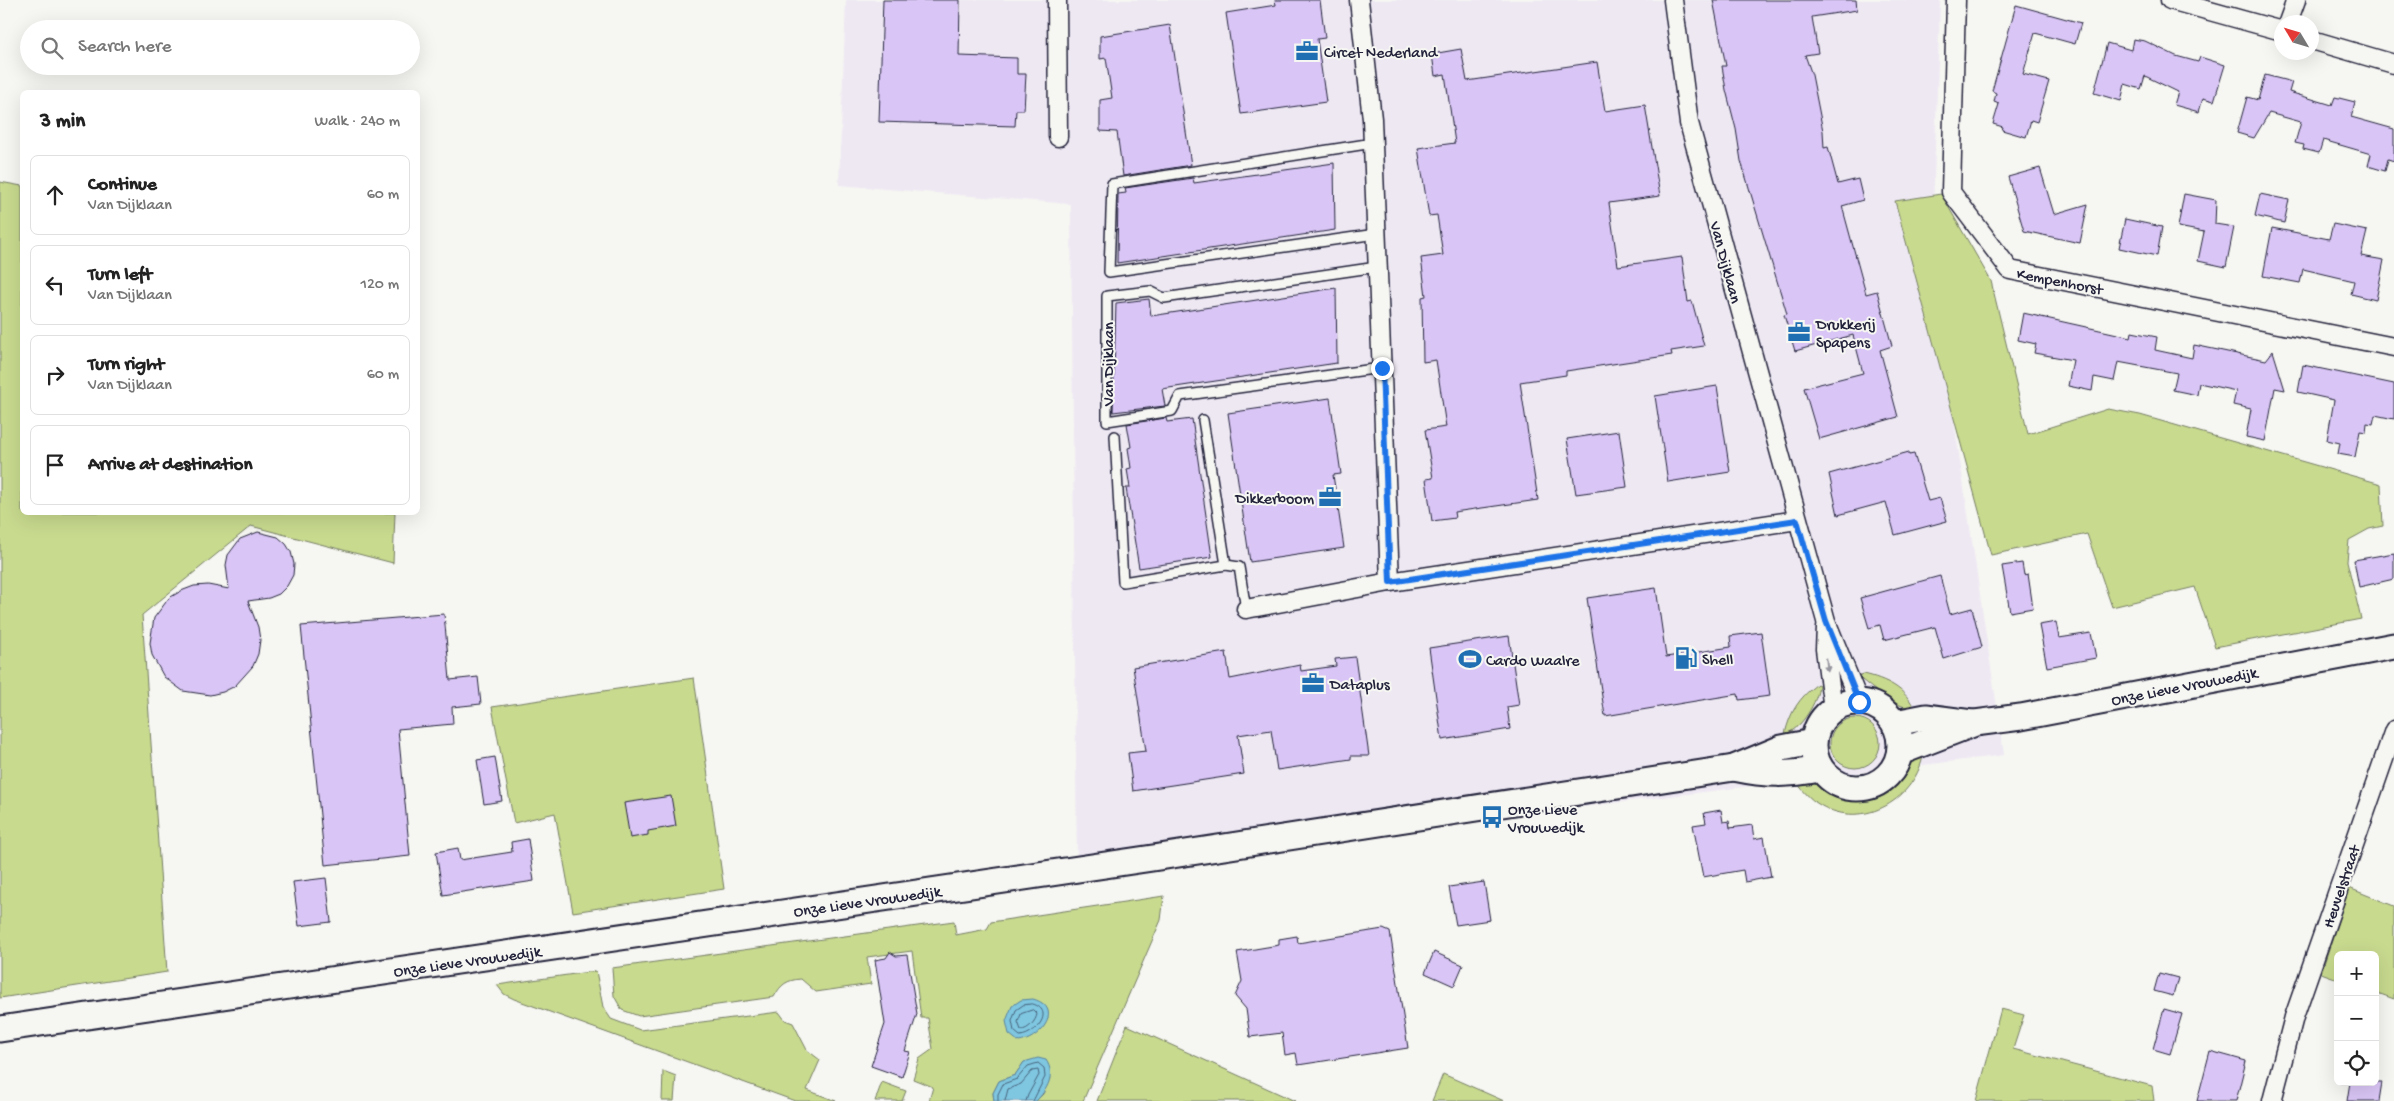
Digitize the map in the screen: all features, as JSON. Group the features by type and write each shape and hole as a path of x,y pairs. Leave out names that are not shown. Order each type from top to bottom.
{"main road":[{"name":"Onze Lieve Vrouwedijk","path":"1900,752 1975,723 2021,717 2394,646"},
{"path":"1859,702 1873,705 1885,712 1895,723 1900,737 1900,752 1895,766 1886,778 1873,786 1858,789 1844,787 1830,780 1820,769 1814,755 1813,742 1816,730 1823,718 1832,709 1844,703 1859,702"},
{"name":"Onze Lieve Vrouwedijk","path":"1895,723 1926,717 1975,723"},
{"name":"Onze Lieve Vrouwedijk","path":"0,1029 1166,856 1734,768 1782,748 1813,742"},
{"name":"Onze Lieve Vrouwedijk","path":"1734,768 1761,774 1788,775 1820,769"}],"street":[{"path":"1057,0 1058,137"},
{"path":"1359,0 1373,143 1390,582"},
{"name":"Van Dijklaan","path":"1674,0 1689,123 1826,621 1859,702"},
{"name":"Kempenhorst","path":"1956,0 1951,192 2010,270 2394,347"},
{"path":"2170,0 2274,29"},
{"path":"2291,15 2296,0"},
{"path":"2319,42 2394,64"},
{"path":"1246,609 1390,582 1797,520"},
{"name":"Van Dijklaan","path":"1826,621 1825,649 1832,709"},
{"name":"Heuvelstraat","path":"2272,1101 2294,1017 2394,730"}],"lane":[{"path":"1373,143 1112,184 1109,272 1376,234"},
{"name":"Van Dijklaan","path":"1377,267 1164,298 1150,291 1107,296 1107,421 1172,411 1180,396 1382,368"},
{"path":"1204,420 1226,565"},
{"path":"1115,436 1123,582 1226,565 1239,567 1246,609"}],"shaded area":[{"path":"846,0 1940,0 1931,268 2004,755 1077,869 1071,204 839,185"}],"green space":[{"path":"0,182 20,186 20,515 395,515 393,563 251,526 142,615 167,972 0,998"},
{"path":"1941,194 1991,281 2028,434 2108,409 2140,415 2381,484 2383,526 2369,529 2349,540 2347,561 2361,619 2215,647 2195,587 2112,607 2087,534 1991,555 1895,201"},
{"path":"1864,674 1887,682 1900,690 1911,702 1915,710 1891,701 1857,676"},
{"path":"694,678 724,889 573,912 555,813 514,823 492,707"},
{"path":"1817,684 1819,685 1816,699 1808,714 1797,727 1785,734 1796,706"},
{"path":"1855,718 1869,722 1876,729 1880,743 1876,757 1869,764 1855,768 1841,764 1834,757 1830,743 1834,729 1841,722"},
{"path":"1924,751 1919,768 1911,783 1900,796 1886,806 1870,812 1854,814 1837,812 1820,805 1793,778 1813,781 1842,798 1858,800 1869,797 1879,791"},
{"path":"2349,888 2394,906 2394,999 2379,993 2379,951 2334,951 2334,978 2321,973"},
{"path":"1164,896 1161,920 1083,1101 1036,1101 1043,1094 1050,1078 1024,1062 1015,1075 999,1081 993,1093 994,1101 929,1101 933,1087 913,1079 919,1059 933,1049 928,1018 921,1018 912,951 867,957 871,984 816,992 801,979 785,984 774,997 639,1016 622,1010 614,996 612,968 954,921 956,935 987,929 991,922"},
{"path":"596,971 603,1007 611,1019 640,1030 779,1012 785,1020 793,1023 807,1050 820,1060 807,1090 836,1101 795,1101 514,999 504,994 497,985"},
{"path":"2001,1009 2024,1015 2013,1049 2152,1086 2154,1101 1976,1101"},
{"path":"1127,1025 1295,1101 1097,1101"},
{"path":"663,1071 676,1076 674,1101 662,1101"},
{"path":"1443,1074 1504,1101 1432,1101"},
{"path":"882,1082 906,1091 902,1101 875,1101"}],"water":[{"path":"1033,999 1042,1003 1047,1009 1046,1023 1035,1035 1019,1042 1009,1034 1006,1021 1012,1006 1021,1000"},
{"path":"1038,1058 1046,1060 1049,1066 1050,1077 1047,1087 1036,1101 994,1101 993,1093 999,1081 1015,1075 1024,1062"}],"building":[{"path":"883,0 960,0 959,56 1017,58 1017,74 1026,74 1024,110 1016,110 1015,126 879,122"},
{"path":"1275,0 1320,0 1325,38 1317,39 1326,102 1241,114 1226,13 1276,5"},
{"path":"1713,0 1856,0 1857,10 1812,17 1818,53 1805,55 1812,75 1823,131 1824,148 1828,147 1838,184 1858,179 1863,200 1842,206 1866,294 1877,291 1892,346 1880,350 1898,417 1819,439 1804,388 1863,373 1853,335 1795,351 1784,315 1787,314 1741,161 1736,129 1726,90 1722,66 1726,66"},
{"path":"2016,5 2081,23 2075,44 2035,33 2023,74 2049,81 2037,122 2031,120 2026,137 2002,130 2003,127 1993,124 1999,104 1994,102 1996,93 1992,91"},
{"path":"1170,25 1191,165 1123,176 1117,132 1100,131 1100,100 1112,98 1106,58 1100,59 1100,36"},
{"path":"2133,39 2145,41 2176,56 2198,62 2200,57 2225,65 2214,101 2203,98 2199,112 2174,105 2178,92 2145,76 2141,89 2125,84 2121,101 2094,93 2107,43 2131,50"},
{"path":"1461,49 1467,81 1597,62 1605,111 1645,105 1660,196 1609,203 1618,266 1682,257 1688,302 1692,301 1704,346 1671,351 1672,355 1566,371 1566,375 1520,382 1538,500 1454,512 1455,518 1432,521 1426,479 1433,478 1425,430 1446,427 1436,360 1423,362 1422,297 1426,296 1421,258 1443,255 1437,215 1429,216 1418,148 1455,143 1445,74 1435,76 1432,54"},
{"path":"2265,75 2292,82 2289,92 2332,105 2335,97 2355,102 2351,117 2394,129 2394,161 2388,159 2385,171 2368,166 2371,154 2323,140 2319,153 2303,149 2304,145 2295,143 2301,122 2269,113 2254,138 2237,133 2247,97 2258,100"},
{"path":"1334,163 1335,230 1117,263 1118,194 1126,193 1125,188 1193,178 1194,183"},
{"path":"2040,168 2054,214 2088,204 2080,243 2024,231 2008,177"},
{"path":"2184,194 2216,200 2215,224 2234,227 2226,267 2198,261 2204,232 2178,227"},
{"path":"2260,194 2289,200 2284,223 2255,216"},
{"path":"2125,219 2162,227 2157,256 2119,248"},
{"path":"2333,224 2367,231 2361,256 2384,260 2376,300 2351,294 2354,281 2303,269 2300,283 2263,276 2272,228 2329,239"},
{"path":"1336,288 1337,363 1162,389 1165,406 1113,412 1116,303 1149,299 1151,316"},
{"path":"2023,313 2131,337 2132,332 2157,337 2155,350 2192,358 2194,345 2266,360 2273,351 2285,390 2275,388 2265,441 2246,437 2251,409 2233,405 2236,391 2199,383 2197,395 2173,390 2177,373 2118,362 2114,381 2094,377 2092,391 2068,386 2073,360 2034,353 2036,344 2018,340"},
{"path":"2303,365 2394,384 2394,419 2375,415 2373,424 2367,423 2366,432 2360,431 2355,457 2338,454 2340,443 2327,440 2334,400 2298,392"},
{"path":"1717,386 1730,472 1668,482 1655,396"},
{"path":"1330,398 1341,474 1333,475 1344,548 1250,562 1228,413"},
{"path":"1166,418 1167,422 1192,419 1212,557 1139,568 1126,488 1130,488 1127,469 1131,468 1128,448 1131,447 1127,424"},
{"path":"1619,431 1627,487 1576,494 1567,439"},
{"path":"1909,452 1909,455 1914,454 1928,501 1940,498 1947,521 1895,535 1886,502 1838,515 1829,474"},
{"path":"258,532 278,537 286,544 291,552 294,564 293,575 287,586 279,594 269,598 248,601 258,627 260,640 258,654 253,666 235,686 223,692 210,695 183,691 164,677 152,655 150,643 154,618 169,598 181,591 194,586 208,585 229,589 226,565 228,555 240,539"},
{"path":"2394,553 2394,579 2359,587 2354,560"},
{"path":"2022,563 2024,575 2028,574 2033,608 2010,612 2002,566"},
{"path":"1940,576 1950,614 1972,608 1982,647 1944,659 1935,627 1884,640 1880,625 1869,628 1860,598"},
{"path":"1656,588 1666,657 1731,647 1730,636 1761,632 1770,696 1739,700 1738,694 1605,716 1587,598"},
{"path":"444,614 450,680 478,677 481,704 452,707 453,724 398,729 410,856 325,865 301,626"},
{"path":"2056,622 2059,638 2091,633 2096,658 2047,667 2039,625"},
{"path":"1509,636 1519,705 1507,707 1510,729 1442,740 1429,648"},
{"path":"1226,652 1230,679 1300,665 1301,671 1336,666 1335,659 1355,657 1369,756 1351,756 1351,759 1277,770 1271,730 1238,735 1244,774 1133,791 1128,753 1146,751 1133,667"},
{"path":"495,757 502,801 484,804 477,760"},
{"path":"671,796 676,826 648,831 648,835 630,838 624,803"},
{"path":"1721,810 1723,822 1729,821 1730,828 1752,825 1754,839 1764,837 1771,877 1745,882 1743,870 1703,877 1693,825 1706,823 1704,813"},
{"path":"528,839 534,881 443,895 436,852 458,848 460,860 512,852 511,842"},
{"path":"326,878 331,922 299,926 293,882"},
{"path":"1484,882 1490,920 1456,925 1449,887"},
{"path":"1383,929 1390,932 1408,1048 1298,1065 1296,1053 1285,1055 1282,1033 1250,1037 1246,1009 1235,996 1242,981 1237,952 1279,945 1279,939 1297,936 1298,943"},
{"path":"890,952 896,956 907,955 917,1014 905,1051 910,1052 902,1077 871,1066 885,1024 875,960 886,958"},
{"path":"1434,952 1463,965 1454,986 1425,973"},
{"path":"2159,973 2178,978 2173,996 2154,991"},
{"path":"2164,1009 2182,1014 2170,1054 2153,1049"},
{"path":"2210,1051 2246,1061 2236,1101 2197,1101"},
{"path":"2379,1082 2382,1082 2379,1101 2347,1101 2349,1086 2379,1086"}],"place":[{"name":"Circet Nederland","path":"1307,51"},
{"name":"Drukkerij Spapens","path":"1799,332"},
{"name":"Dikkerboom","path":"1330,497"},
{"name":"Shell","path":"1686,658"},
{"name":"Cardo Waalre","path":"1470,659"},
{"name":"Dataplus","path":"1313,683"},
{"name":"Onze Lieve Vrouwedijk","path":"1492,817"}],"route":[{"path":"1382,368 1390,582 1797,520 1826,621 1859,702"}]}
